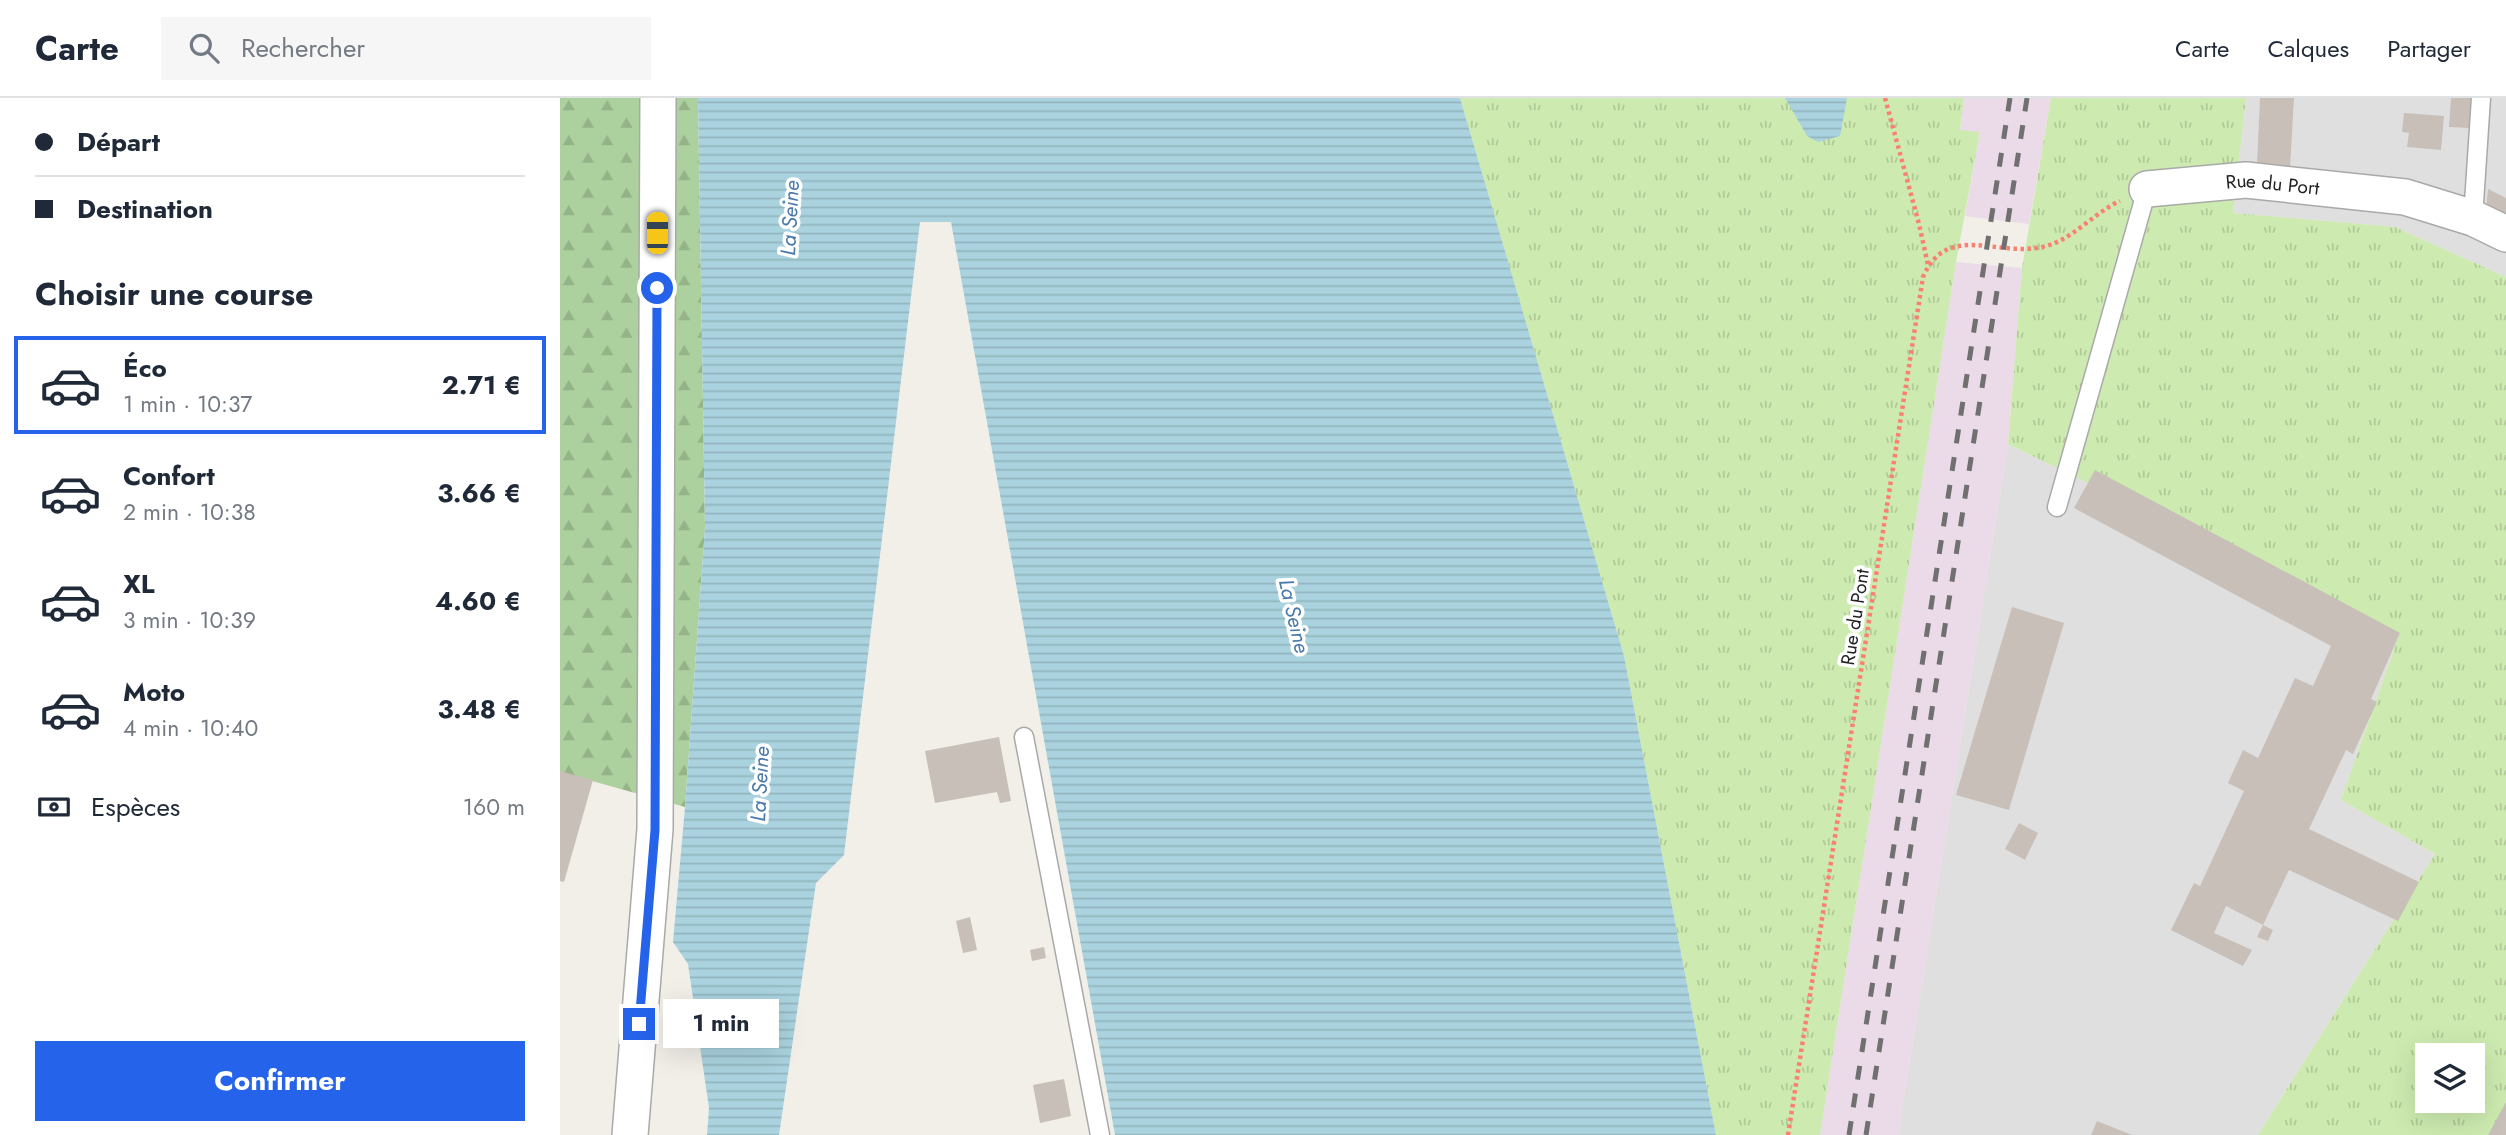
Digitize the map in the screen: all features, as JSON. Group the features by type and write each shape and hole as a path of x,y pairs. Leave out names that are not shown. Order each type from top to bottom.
{"street":[{"path":"630,1135 655,830 658,98"},
{"name":"Rue du Port","path":"2147,189 2246,180 2405,197 2473,218 2506,234"}],"lane":[{"path":"2473,218 2481,98"},
{"path":"2057,507 2147,189"},
{"path":"1024,737 1100,1135"}],"path":[{"path":"1885,98 1928,265"},
{"path":"1928,265 1938,252 1954,245 2024,249 2043,247 2078,229 2112,205 2147,189"},
{"name":"Rue du Pont","path":"1788,1135 1923,277 1928,265"}],"shaded area":[{"path":"1964,98 2051,98 2029,224 1965,216 1980,133 1960,131"},
{"path":"2246,98 2506,98 2506,277 2395,227 2233,213"},
{"path":"1956,262 2022,268 2008,444 1898,1135 1820,1135"},
{"path":"2008,444 2399,635 2341,800 2435,854 2258,1135 1898,1135"}],"green space":[{"path":"560,98 698,98 705,527 685,807 560,772"},
{"path":"1460,98 1964,98 1960,130 1980,132 1956,262 1820,1135 1716,1135 1624,656"},
{"path":"2051,98 2246,98 2233,213 2395,227 2506,277 2506,1104 2490,1135 2258,1135 2435,854 2341,800 2399,635 2008,444 2022,268"}],"water":[{"name":"La Seine","path":"698,98 1460,98 1624,656 1716,1135 1115,1135 951,222 920,222 844,855 816,883 779,1135 707,1135 709,1108 688,964 673,942 705,527"},
{"path":"1785,98 1847,98 1840,136 1818,142 1807,136"}],"building":[{"path":"2260,98 2294,98 2290,168 2257,165"},
{"path":"2451,98 2472,98 2469,128 2449,127"},
{"path":"2404,113 2444,116 2441,150 2407,147 2409,133 2402,132"},
{"path":"2488,189 2506,198 2506,219 2486,209"},
{"path":"2095,470 2400,633 2371,699 2377,702 2353,754 2346,750 2309,829 2419,882 2398,921 2289,870 2263,925 2226,906 2214,933 2252,950 2243,966 2171,930 2194,883 2200,886 2244,791 2228,783 2243,750 2258,758 2295,678 2313,686 2331,646 2074,508"},
{"path":"2012,607 2064,623 2009,810 1956,795"},
{"path":"999,737 1011,801 1000,803 997,792 935,803 925,751"},
{"path":"560,771 593,780 564,882 560,881"},
{"path":"2019,823 2038,833 2025,860 2005,849"},
{"path":"970,917 977,950 963,953 956,921"},
{"path":"2263,925 2273,930 2268,941 2257,937"},
{"path":"1044,947 1046,958 1032,961 1030,950"},
{"path":"1064,1079 1071,1116 1040,1123 1033,1085"},
{"path":"2506,1102 2506,1135 2488,1135"},
{"path":"2097,1121 2132,1135 2091,1135"}],"railway":[{"path":"1849,1135 2010,98"},
{"path":"1866,1135 2027,98"}],"route":[{"path":"639,1024 655,830 657,288"}]}
